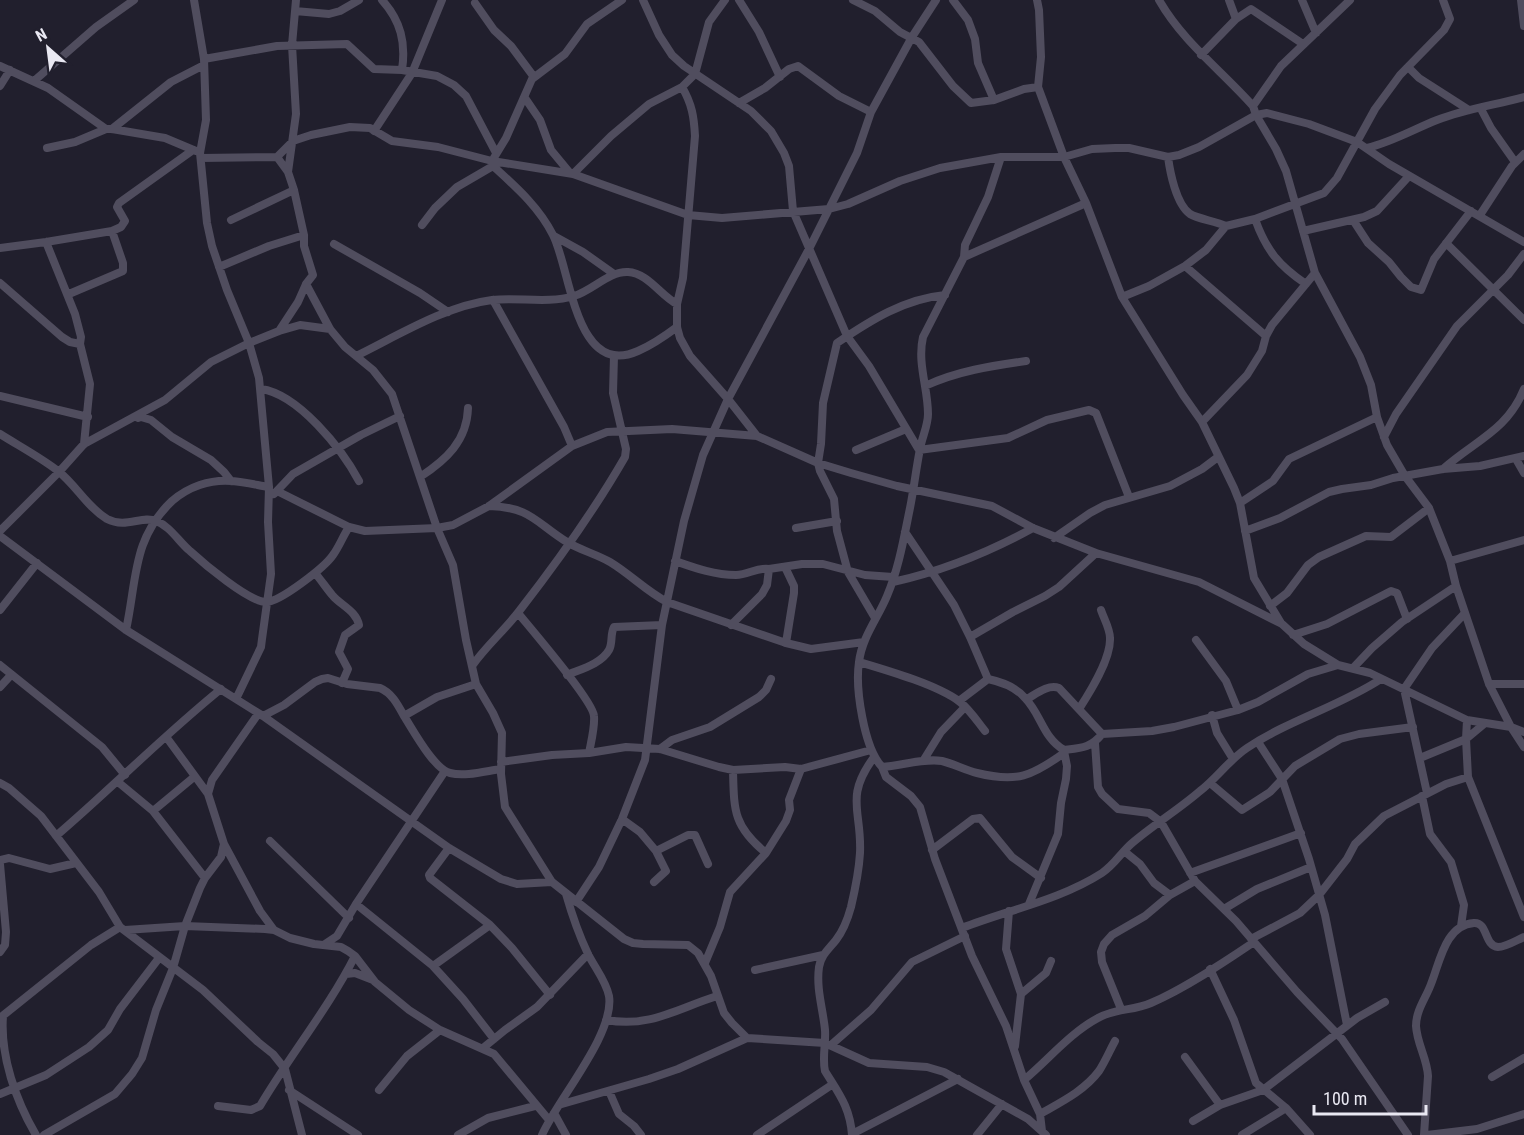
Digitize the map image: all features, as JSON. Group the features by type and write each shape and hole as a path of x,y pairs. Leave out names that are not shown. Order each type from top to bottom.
{"street":[{"path":"34,81 96,27 134,0"},
{"path":"194,0 204,62 206,120 198,154 207,223 219,267 249,342 259,378 264,446 273,489 269,500 268,522 271,574 261,647 236,699"},
{"path":"288,172 296,114 292,45 296,0"},
{"path":"295,11 329,14 340,11 359,0"},
{"path":"382,0 401,30 404,44 402,70"},
{"path":"374,131 412,73 442,0"},
{"path":"422,225 435,208 457,187 494,160 534,77 565,54 587,24 622,0"},
{"path":"643,0 659,35 672,55 695,74 751,111 771,131 789,166 793,212 847,336 869,366 919,450"},
{"path":"572,173 611,135 649,104 682,87 695,74 709,22 725,0"},
{"path":"739,0 759,32 780,77"},
{"path":"853,0 875,11 900,32 919,42 953,86 971,103 994,100 1024,89 1038,87"},
{"path":"576,902 599,867 622,819 647,749 662,625 684,521 703,454 728,399 809,249 857,153 871,112 912,37 936,0"},
{"path":"952,0 968,20 975,39 978,63 994,100"},
{"path":"1036,0 1039,9 1041,57 1038,87 1064,157 1086,203 1122,297 1202,422 1240,502 1254,578 1270,606 1293,635 1319,655 1338,665 1354,667 1467,720 1511,727 1524,732"},
{"path":"1039,9 1045,0"},
{"path":"1159,0 1171,21 1253,106 1256,116 1282,161 1315,273 1360,357 1371,386 1377,417 1384,437 1405,476 1429,508 1450,561 1456,586 1489,684 1524,747"},
{"path":"1229,0 1236,20"},
{"path":"1302,0 1316,33"},
{"path":"1253,106 1281,66 1350,0"},
{"path":"1122,297 1149,286 1185,266 1206,250 1226,226 1255,219 1324,194 1337,178 1375,109 1448,24 1450,19 1443,0"},
{"path":"1521,0 1524,26"},
{"path":"475,3 494,30 511,46 534,77"},
{"path":"1202,55 1236,20 1251,9 1303,44"},
{"path":"47,148 75,142 109,129 171,82 204,62 292,45 347,44 374,69 402,70 437,76 466,96 494,160 545,220 554,237 582,327 599,348 615,356 638,351 677,327"},
{"path":"0,66 48,88 109,129 165,138 198,154 277,157 293,141 311,135 350,128 370,128 392,141 438,147 494,160 572,173 688,215 722,218 829,209 848,204 900,181 940,168 1001,157 1064,157 1092,149 1115,148 1129,148 1168,157 1179,155 1199,147 1256,116 1267,113 1276,114 1357,142 1409,176 1524,242"},
{"path":"739,103 789,69 800,66 839,96 871,112"},
{"path":"1409,68 1419,78 1468,110"},
{"path":"0,86 10,70"},
{"path":"682,87 690,100 694,125 683,278 677,304 677,327 690,356 757,436"},
{"path":"1367,148 1468,110 1481,109 1524,97"},
{"path":"525,98 540,120 551,150 572,173"},
{"path":"1481,109 1491,128 1515,162"},
{"path":"0,248 46,243 111,231 121,227 125,221 117,207 119,203 198,154"},
{"path":"1480,215 1515,162 1524,154"},
{"path":"277,157 288,172 294,190 304,235 304,246 313,275 279,330"},
{"path":"1001,157 988,197 965,245 964,256 924,337 920,350 928,415 893,580 864,642 859,662 860,701 873,754 886,777 911,796 920,807 932,850 972,956 1014,1047 1024,1080 1040,1114 1044,1133"},
{"path":"1168,157 1176,192 1191,214 1215,220 1226,226"},
{"path":"1303,231 1353,220 1377,211 1409,176"},
{"path":"231,220 294,190"},
{"path":"964,256 1086,203"},
{"path":"1353,220 1368,243 1416,290 1421,290 1434,259 1471,211"},
{"path":"1255,219 1261,236 1278,263 1305,284"},
{"path":"69,294 123,271 123,263 111,231"},
{"path":"219,267 269,246 304,235"},
{"path":"554,237 583,252 614,274"},
{"path":"46,243 69,294 81,337 80,344 90,384 84,444"},
{"path":"1446,243 1524,320"},
{"path":"334,244 420,293 448,312"},
{"path":"1384,437 1396,414 1457,326 1508,275 1524,254"},
{"path":"1185,266 1266,336"},
{"path":"356,356 465,305 493,300 554,300 573,296 596,286 614,274 636,273 677,304"},
{"path":"1202,422 1247,375 1262,351 1272,325 1315,273"},
{"path":"0,283 62,337 80,344"},
{"path":"306,284 330,329 384,383 392,394 437,528 453,565 476,684 493,712 502,733 502,794 505,807 552,882 624,939 643,944 688,945 698,953 705,963 717,996 732,1023 747,1038"},
{"path":"875,618 848,572 839,542 834,500 818,463 822,403 837,343 870,322 916,299 945,295"},
{"path":"493,300 564,427 572,446"},
{"path":"0,531 84,444 165,400 211,362 249,342 300,324 330,329"},
{"path":"472,666 490,642 518,613 571,544 625,457 626,449 613,393 615,356"},
{"path":"925,386 941,378 965,371 1026,361"},
{"path":"261,389 272,391 286,400 318,426 338,448 359,481"},
{"path":"1443,469 1463,451 1495,430 1512,411 1524,389"},
{"path":"0,396 88,417"},
{"path":"420,477 442,462 457,445 466,425 468,408"},
{"path":"919,450 1008,438 1047,420 1089,410 1096,413 1129,497"},
{"path":"273,489 293,474 338,448 400,416"},
{"path":"133,418 141,417 151,420 172,437 211,460 231,481"},
{"path":"1240,502 1273,481 1289,459 1377,417"},
{"path":"126,630 140,552 146,534 155,520 188,488 231,481 273,489 349,527 374,531 437,528 453,525 489,506 572,446 607,432 672,429 757,436 818,463 913,489 993,506 1054,538 1096,554 1199,582 1282,624"},
{"path":"856,450 906,429"},
{"path":"0,434 59,472 95,510 108,520 120,524 155,520 221,577 266,602 278,598 315,573 333,556 349,527"},
{"path":"1054,538 1105,505 1170,486 1202,469 1218,457"},
{"path":"1245,531 1280,518 1329,492 1371,485 1405,476 1443,469 1480,466 1520,457 1524,473"},
{"path":"489,506 501,506 525,512 571,544 608,561 667,602 786,643 811,649 864,642"},
{"path":"1270,606 1287,593 1308,565 1319,557 1366,536 1391,537 1429,508"},
{"path":"796,528 837,521"},
{"path":"675,561 709,573 736,575 762,568 823,564 848,572 893,580 931,572 987,551 1033,528"},
{"path":"905,532 954,605 988,679 1012,687 1026,699 1051,740 1064,751 1067,766 1058,834 1029,904"},
{"path":"0,536 126,630 260,715 449,848 501,879 517,884 552,882"},
{"path":"1450,561 1524,540"},
{"path":"970,637 1045,596 1096,554"},
{"path":"0,610 37,563"},
{"path":"785,567 794,586 786,643"},
{"path":"731,625 762,594 767,585 769,569"},
{"path":"315,573 336,598 356,616 358,621 358,625 345,635 339,652 348,669 342,682"},
{"path":"1354,667 1372,648 1407,619 1456,586"},
{"path":"1293,635 1327,624 1391,591 1397,593 1407,619"},
{"path":"1079,709 1100,672 1109,647 1109,630 1101,610"},
{"path":"518,613 582,693 594,715 590,753"},
{"path":"1465,613 1426,655 1404,690 1420,758 1430,834 1451,861 1464,905 1461,926 1447,942 1432,983 1418,1010 1416,1024 1418,1038 1428,1067 1426,1135 1478,1132 1524,1114"},
{"path":"567,675 589,666 605,654 609,649 611,630 614,627 662,625"},
{"path":"1196,640 1226,681 1238,710"},
{"path":"859,662 921,683 962,704 986,731"},
{"path":"0,665 102,747 125,775"},
{"path":"882,767 923,761 941,761 992,776 1023,777 1036,772 1064,751 1095,743 1102,734 1152,731 1238,710 1258,702 1308,674 1338,665"},
{"path":"0,687 11,675"},
{"path":"208,794 212,780 260,715 284,705 315,682 328,678 385,690 400,706 404,716 427,750 445,771 459,774 552,756 626,747 660,749 719,768 734,770 811,768 873,754"},
{"path":"660,749 672,740 710,727 759,697 766,690 771,679"},
{"path":"923,761 962,704 988,679"},
{"path":"828,1044 872,1010 912,962 964,932 1009,911 1050,898 1101,873 1124,851 1210,783 1233,759 1258,742 1381,679"},
{"path":"404,716 437,697 476,684"},
{"path":"1489,684 1524,684"},
{"path":"1026,699 1054,686 1102,734"},
{"path":"56,836 221,689"},
{"path":"1212,716 1217,733 1233,759"},
{"path":"1467,720 1468,777 1524,917"},
{"path":"1420,758 1466,739 1484,724"},
{"path":"1210,783 1242,810 1269,792 1288,771 1340,739 1351,735 1413,727"},
{"path":"167,738 208,794 224,844 260,911 274,930"},
{"path":"1258,742 1282,779 1301,833 1319,895 1347,1025"},
{"path":"1095,743 1098,787 1102,794 1118,809 1149,813 1161,822 1193,877 1336,1034 1408,1135"},
{"path":"873,754 858,787 855,806 860,852 851,907 837,939 823,955 819,968 819,989 828,1044 825,1071 847,1107 851,1117 852,1135 958,1079"},
{"path":"118,766 132,768"},
{"path":"705,963 720,927 730,892 766,852 789,815 789,800 801,769"},
{"path":"734,770 735,807 738,819 745,834 766,852"},
{"path":"325,944 338,936 356,904 445,771"},
{"path":"153,811 194,777"},
{"path":"1024,1080 1077,1032 1096,1019 1121,1009 1148,1004 1168,995 1300,913 1319,895 1347,860 1355,844 1384,816 1456,780 1468,777"},
{"path":"118,782 153,811 205,878"},
{"path":"0,783 41,816 99,892 122,928 218,1003 273,1054 285,1069 302,1135"},
{"path":"932,850 973,819 980,818 1015,860 1041,878"},
{"path":"622,819 636,828 656,851 666,871 654,882"},
{"path":"1121,1009 1102,962 1101,952 1104,944 1112,935 1144,916 1193,877 1301,833"},
{"path":"656,851 692,834 697,838 708,864"},
{"path":"270,841 349,918"},
{"path":"44,1135 115,1094 132,1074 145,1050 156,1010 173,968 185,926 205,878 218,861 224,844"},
{"path":"449,848 429,878 490,925 550,995"},
{"path":"1124,851 1140,864 1154,883 1170,896"},
{"path":"0,952 5,945 6,932 0,862 9,858 50,869 76,863"},
{"path":"1224,909 1257,889 1311,867"},
{"path":"542,1135 592,1051 606,1020 609,994 588,954 565,893"},
{"path":"356,904 433,966 463,999 494,1039"},
{"path":"1009,911 1006,949 1021,994 1014,1047"},
{"path":"1461,926 1479,923 1490,943 1499,947 1524,938"},
{"path":"433,966 490,925"},
{"path":"36,1135 21,1110 2,1056 2,1017 74,958 122,928 185,926 274,930 290,938 341,947 354,956 375,982"},
{"path":"338,936 341,947"},
{"path":"483,1048 537,1007 588,954"},
{"path":"756,969 823,955"},
{"path":"218,1106 251,1110 260,1106 346,974 354,956"},
{"path":"0,1094 46,1075 89,1047 108,1030 120,1009 159,958"},
{"path":"1021,994 1046,973 1051,961"},
{"path":"1210,969 1234,1020 1256,1083 1286,1108 1310,1135"},
{"path":"346,974 365,975 409,1010 440,1030 494,1054 549,1120"},
{"path":"606,1020 623,1023 642,1022 717,996"},
{"path":"1193,1121 1220,1105 1263,1089 1347,1025 1385,1002"},
{"path":"379,1090 407,1056 440,1030"},
{"path":"562,1104 678,1069 747,1038 828,1044 869,1063 927,1067 944,1072 1028,1119 1044,1133"},
{"path":"1040,1114 1073,1095 1090,1081 1100,1070 1115,1041"},
{"path":"1185,1057 1220,1105"},
{"path":"1492,1077 1524,1058"},
{"path":"757,1135 833,1084"},
{"path":"289,1090 358,1135"},
{"path":"609,1091 619,1114 641,1135"},
{"path":"977,1135 1002,1104"},
{"path":"458,1135 488,1118 535,1106"},
{"path":"1242,1135 1286,1108"},
{"path":"554,1113 566,1135"}]}
